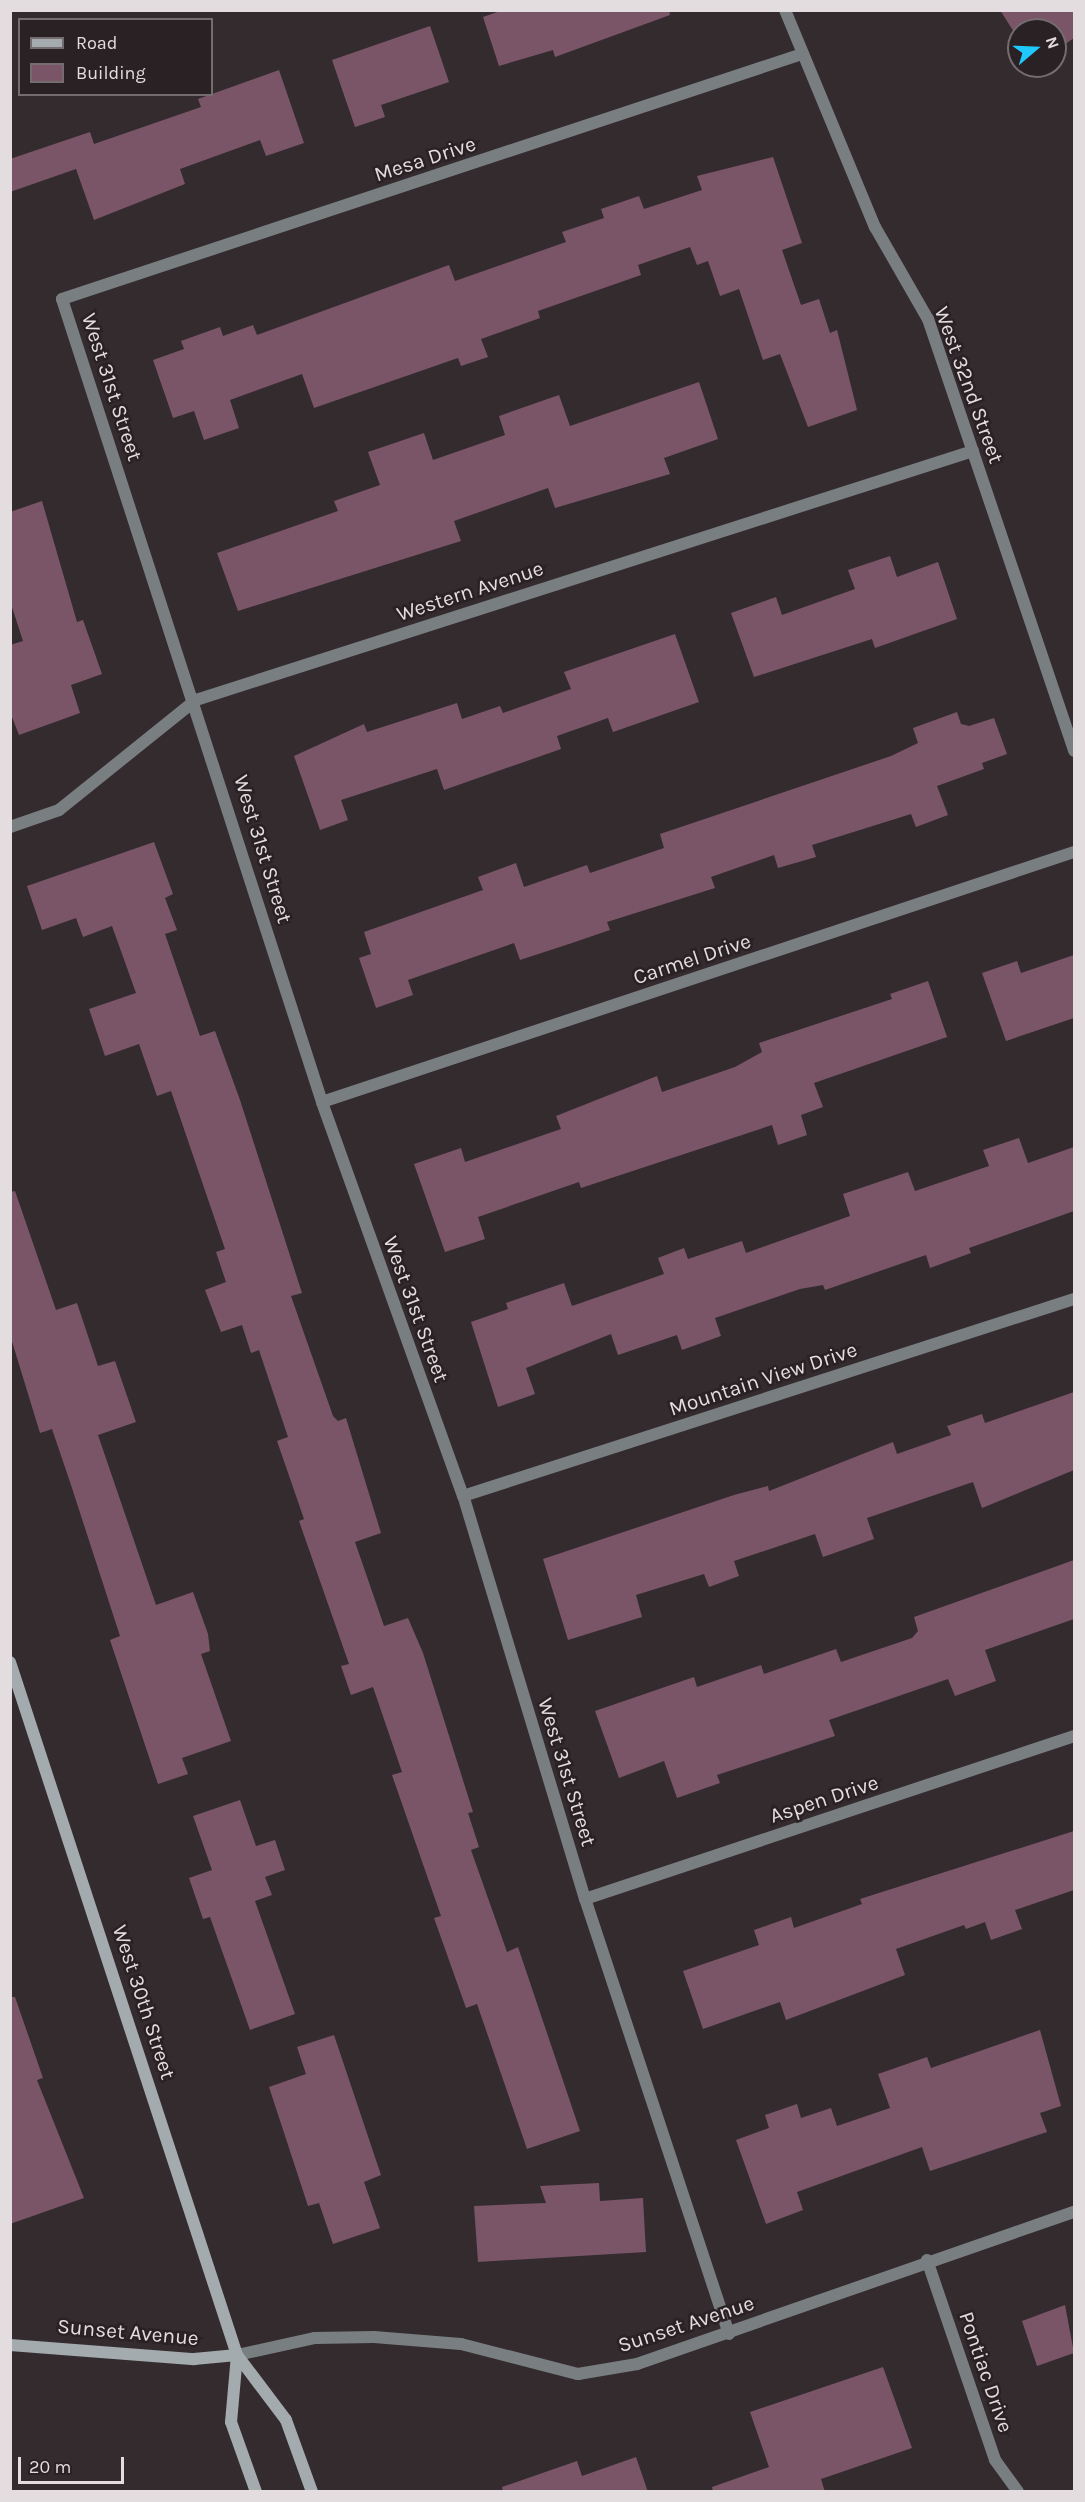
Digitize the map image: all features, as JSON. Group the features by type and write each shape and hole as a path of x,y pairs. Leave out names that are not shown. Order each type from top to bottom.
{"main road":[{"name":"West 30th Street","path":"10,1662 237,2355"},
{"name":"Sunset Avenue","path":"10,2344 194,2359 237,2355"},
{"path":"237,2355 231,2422 256,2492"},
{"path":"237,2355 286,2420 312,2492"}],"street":[{"name":"West 32nd Street","path":"785,10 799,55 875,227 928,319 1074,751"},
{"name":"Mesa Drive","path":"62,299 799,55"},
{"name":"West 31st Street","path":"62,299 196,700 321,1102 463,1496 585,1899 729,2334"},
{"name":"Western Avenue","path":"10,827 59,810 196,700 973,451"},
{"name":"Carmel Drive","path":"321,1102 1074,852"},
{"name":"Mountain View Drive","path":"463,1496 1074,1299"},
{"name":"Aspen Drive","path":"585,1899 1074,1736"},
{"name":"Sunset Avenue","path":"237,2355 315,2338 374,2337 460,2344 578,2374 637,2364 729,2334 927,2260 1074,2212"},
{"name":"Pontiac Drive","path":"927,2260 995,2460 1018,2492"}],"building":[{"path":"503,10 669,10 670,15 555,57 553,50 499,66 483,17"},
{"path":"1000,10 1074,10 1074,38 1067,43 1067,18 1007,18 1007,21"},
{"path":"430,26 449,82 381,105 385,117 355,127 332,60"},
{"path":"279,70 304,143 266,156 260,140 180,169 185,184 94,220 76,169 10,192 10,159 90,132 94,144 201,107 198,99 213,96 213,94"},
{"path":"773,157 802,243 782,250 801,305 819,299 830,333 837,330 857,410 808,427 780,354 763,360 739,289 720,296 708,261 697,265 690,247 638,265 641,275 538,311 540,318 481,339 488,357 461,366 458,358 314,408 302,374 230,400 239,428 204,440 194,411 173,418 153,360 184,349 181,341 220,327 223,336 253,325 257,335 449,265 455,281 566,242 562,232 604,218 601,209 639,196 644,209 702,190 697,176"},
{"path":"699,382 718,439 664,458 670,474 555,508 548,488 454,521 461,541 238,611 217,553 338,511 334,501 380,485 368,452 424,433 433,460 505,435 499,416 559,395 570,426"},
{"path":"42,501 77,622 83,620 102,674 71,685 80,713 19,735 10,712 10,645 23,641 10,601 10,512"},
{"path":"890,556 897,577 938,562 957,619 875,648 872,639 754,677 731,613 776,597 782,615 855,589 848,570"},
{"path":"675,634 699,702 613,732 608,718 557,736 561,749 444,790 437,769 341,800 348,820 320,830 294,756 364,724 367,732 457,703 462,719 500,706 503,713 571,689 564,672"},
{"path":"957,712 961,724 969,726 994,718 1007,754 982,763 984,769 937,786 948,815 916,827 911,814 812,845 816,857 778,868 774,855 711,877 715,888 607,922 610,930 520,960 514,943 408,980 413,995 376,1008 359,958 371,954 364,932 483,890 478,877 516,863 524,887 587,865 590,873 664,848 660,834 891,756 918,743 913,728"},
{"path":"154,842 173,894 165,898 177,930 165,934 200,1036 215,1031 240,1100 302,1293 291,1296 333,1416 338,1421 346,1418 381,1533 355,1542 384,1626 408,1618 423,1653 473,1812 468,1813 479,1847 471,1850 507,1952 518,1947 580,2131 527,2149 477,2004 466,2008 434,1918 441,1916 392,1775 402,1772 373,1687 351,1695 341,1666 349,1664 299,1521 304,1519 277,1441 288,1437 259,1350 251,1353 242,1325 221,1332 205,1290 226,1282 216,1252 225,1249 171,1091 157,1096 139,1044 105,1056 89,1009 136,993 112,926 83,937 76,918 42,930 27,886"},
{"path":"1074,955 1074,1018 1006,1041 982,973 1017,961 1021,973"},
{"path":"928,981 947,1037 814,1083 823,1107 801,1115 807,1135 778,1145 772,1125 581,1188 579,1182 478,1217 485,1239 445,1252 414,1164 461,1148 465,1162 561,1129 556,1116 657,1076 662,1092 735,1067 762,1052 759,1043 892,999 890,994"},
{"path":"1019,1138 1028,1163 1074,1147 1074,1211 969,1248 971,1253 930,1268 926,1255 825,1290 823,1285 800,1289 715,1318 721,1336 682,1350 677,1335 618,1355 611,1334 526,1368 535,1394 498,1407 471,1322 508,1309 506,1303 564,1283 572,1306 664,1274 658,1258 684,1248 688,1259 742,1241 746,1253 850,1216 843,1194 908,1172 915,1191 989,1166 983,1150"},
{"path":"15,1191 56,1310 77,1303 98,1366 115,1361 136,1422 98,1435 156,1605 193,1592 208,1634 210,1651 201,1654 231,1741 182,1758 188,1774 158,1784 110,1640 120,1636 71,1485 52,1429 40,1433 10,1335 10,1192"},
{"path":"1074,1392 1074,1470 982,1508 973,1482 867,1518 874,1539 823,1557 815,1534 734,1561 739,1576 709,1587 704,1574 636,1595 642,1617 568,1640 543,1559 734,1495 768,1486 769,1491 893,1442 897,1454 951,1435 947,1426 982,1414 985,1423"},
{"path":"1074,1560 1074,1619 985,1650 996,1681 955,1696 948,1679 829,1720 835,1736 717,1775 720,1783 677,1798 664,1761 619,1778 595,1711 694,1677 697,1687 761,1665 764,1674 836,1649 841,1662 912,1638 918,1631 914,1617"},
{"path":"240,1800 256,1846 275,1840 285,1870 265,1877 272,1895 255,1901 295,2014 250,2030 210,1917 203,1919 189,1878 212,1870 193,1816"},
{"path":"1074,1831 1074,1890 1015,1910 1022,1929 991,1940 985,1922 966,1929 964,1925 896,1949 905,1975 786,2020 780,2002 703,2029 683,1971 759,1945 754,1930 791,1917 794,1928 862,1904 860,1899"},
{"path":"10,1997 15,1997 43,2078 37,2080 84,2198 10,2224"},
{"path":"1040,2030 1061,2106 1040,2113 1047,2132 930,2171 922,2147 797,2192 803,2210 766,2224 736,2140 769,2128 765,2115 797,2104 801,2118 831,2108 837,2126 890,2108 878,2074 927,2057 931,2068"},
{"path":"334,2035 381,2175 364,2182 380,2228 333,2244 319,2203 308,2206 269,2087 306,2074 297,2047"},
{"path":"599,2183 600,2201 643,2198 646,2252 478,2262 474,2206 546,2203 540,2186"},
{"path":"1065,2305 1074,2353 1037,2366 1022,2321"},
{"path":"883,2367 912,2448 821,2479 825,2492 713,2492 712,2487 769,2467 750,2412"},
{"path":"636,2457 648,2492 503,2492 502,2487 577,2461 582,2476"}]}
